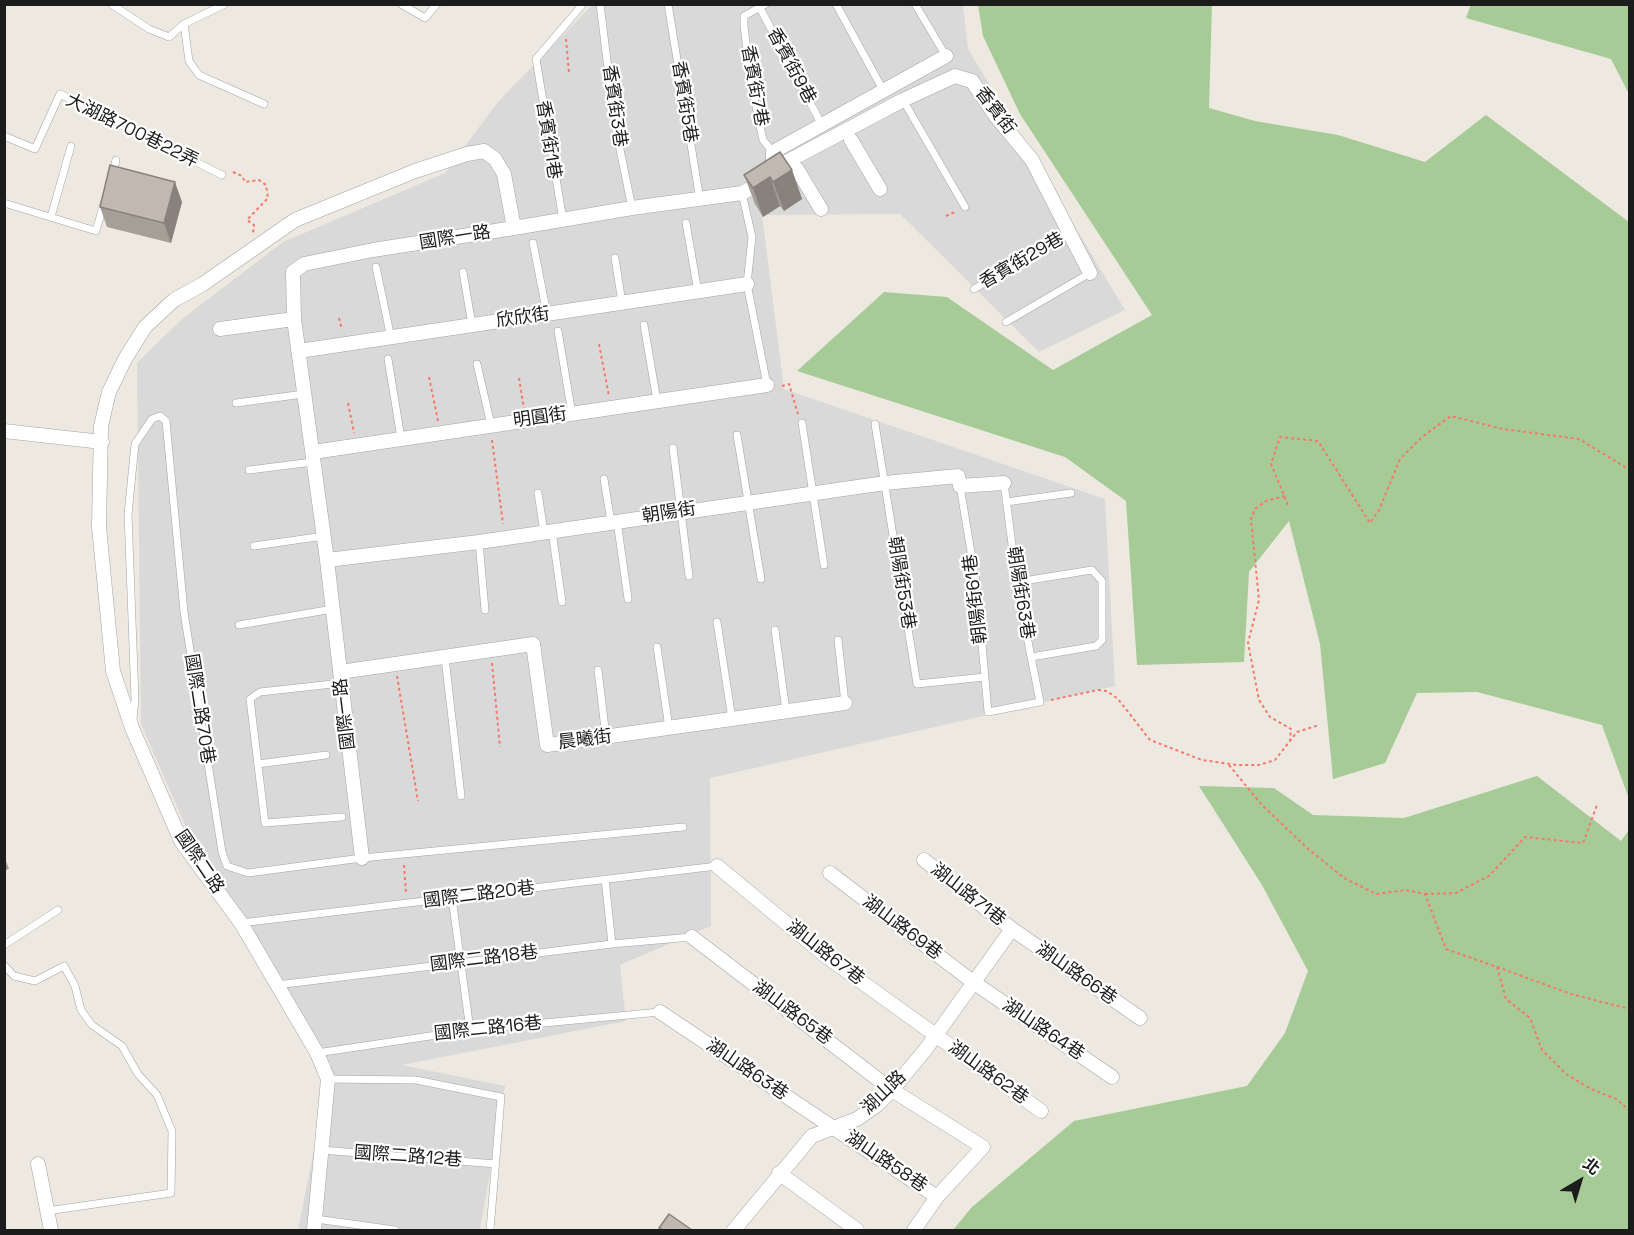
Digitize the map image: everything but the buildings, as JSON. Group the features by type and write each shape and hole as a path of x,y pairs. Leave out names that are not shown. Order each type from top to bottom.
{"street":[{"path":"773,170 773,152 946,56"},
{"name":"香賓街","path":"514,228 632,208 742,194 773,170 903,100 955,76 972,81 995,115 1032,160 1090,273"},
{"path":"851,140 880,189"},
{"name":"國際一路","path":"102,442 101,426 109,392 124,359 145,327 174,300 295,220 322,207 415,171 467,154 484,152 495,159 504,174 514,228 304,264 293,272 294,320 324,536 362,858"},
{"path":"797,169 821,209"},
{"name":"欣欣街","path":"299,351 747,284"},
{"path":"220,329 294,320"},
{"name":"明圓街","path":"313,457 358,445 401,438 767,385"},
{"path":"4,431 102,442"},
{"name":"國際二路","path":"102,442 99,527 112,672 132,728 181,841 241,923 317,1053 328,1079 315,1225"},
{"name":"朝陽街","path":"327,560 479,542 748,501 885,483 958,476 960,486 1004,483"},
{"name":"晨曦街","path":"341,677 395,665 532,644 547,745 845,703"},
{"name":"湖山路71巷","path":"924,860 1012,929"},
{"name":"湖山路67巷","path":"717,866 827,957 936,1035"},
{"name":"湖山路69巷","path":"830,873 973,982"},
{"name":"湖山路","path":"741,1228 779,1173 812,1136 857,1119 892,1090 936,1035 1012,929"},
{"name":"湖山路66巷","path":"1012,929 1140,1018"},
{"name":"湖山路65巷","path":"692,937 892,1090 983,1147 937,1197"},
{"name":"湖山路64巷","path":"973,982 1112,1077"},
{"name":"湖山路63巷","path":"660,1012 834,1127"},
{"name":"湖山路62巷","path":"936,1035 1041,1111"},
{"name":"湖山路58巷","path":"834,1127 937,1197"},
{"path":"38,1164 51,1230"},
{"path":"779,1173 857,1230"},
{"path":"914,1230 937,1197"}],"lane":[{"path":"111,4 149,29 169,37 184,24 225,4"},
{"path":"401,4 425,18 437,4"},
{"path":"565,24 583,4"},
{"name":"香賓街3巷","path":"600,4 615,125 632,208"},
{"name":"香賓街5巷","path":"668,4 700,200"},
{"path":"836,4 883,90"},
{"path":"915,4 946,56"},
{"name":"香賓街7巷","path":"763,6 744,16 751,83 763,140 773,152"},
{"name":"香賓街9巷","path":"763,6 822,125"},
{"path":"184,24 189,61 199,75 264,104"},
{"name":"香賓街1巷","path":"562,220 536,59 565,24"},
{"name":"大湖路700巷22弄","path":"4,136 35,149 60,94 222,176"},
{"path":"903,100 965,207"},
{"path":"51,217 71,146"},
{"path":"110,180 116,160"},
{"path":"4,203 96,231 108,190"},
{"path":"742,194 752,237 747,284 767,385"},
{"path":"686,223 698,291"},
{"name":"香賓街29巷","path":"974,289 1071,233"},
{"path":"533,243 547,314"},
{"path":"615,258 622,303"},
{"path":"376,267 391,338"},
{"path":"462,272 472,326"},
{"path":"1006,322 1090,273"},
{"path":"644,325 657,401"},
{"path":"558,331 572,414"},
{"path":"388,359 401,438"},
{"path":"477,364 491,425"},
{"path":"236,403 304,394"},
{"name":"國際二路70巷","path":"132,728 135,699 128,513 135,444 152,418 160,416 166,421 184,612 222,852 227,866 248,873 362,858 683,827"},
{"path":"802,423 824,564"},
{"name":"朝陽街53巷","path":"875,424 917,684 985,677"},
{"path":"736,435 761,579"},
{"path":"673,448 689,576"},
{"path":"249,470 313,457"},
{"path":"604,479 628,599"},
{"name":"朝陽街63巷","path":"1004,483 1017,582 1040,702"},
{"name":"朝陽街61巷","path":"960,486 977,588 988,712 1040,702"},
{"path":"538,493 562,602"},
{"path":"1006,502 1071,493"},
{"path":"254,546 324,536"},
{"path":"479,542 485,610"},
{"path":"1017,582 1092,570 1102,581 1102,640 1096,646 1031,657"},
{"path":"239,625 333,609"},
{"path":"717,622 732,719"},
{"path":"775,630 786,711"},
{"path":"838,640 845,703"},
{"path":"657,647 669,728"},
{"path":"445,658 461,796"},
{"path":"598,670 606,737"},
{"path":"341,677 260,692 250,699 266,823 342,817"},
{"path":"258,764 326,755"},
{"name":"國際二路20巷","path":"241,923 717,866"},
{"path":"605,879 612,944"},
{"path":"452,898 470,1030"},
{"path":"4,945 58,910"},
{"name":"國際二路18巷","path":"277,985 612,944 692,937"},
{"path":"4,965 14,976 35,981 64,966 75,986 81,1010 92,1024 122,1046 138,1074 157,1095 172,1131 171,1193 47,1210"},
{"name":"國際二路16巷","path":"317,1053 470,1030 660,1012"},
{"path":"328,1079 416,1080 501,1097 490,1230"},
{"name":"國際二路12巷","path":"321,1150 496,1164"},
{"path":"315,1225 395,1230"}],"path":[{"path":"565,24 569,73"},
{"path":"222,176 227,169 242,176 245,182 259,180 266,185 268,198 247,220 254,225 253,248"},
{"path":"599,344 612,408"},
{"path":"429,377 441,433"},
{"path":"519,378 527,420"},
{"path":"767,385 774,388 789,384 794,407 802,423"},
{"path":"348,404 358,445"},
{"path":"1288,504 1271,464 1280,437 1318,441 1370,523 1379,510 1400,459 1422,437 1451,416 1503,429 1579,439 1629,470"},
{"path":"491,425 496,483 506,538"},
{"path":"1285,496 1266,501 1255,509 1251,519 1259,600 1248,643 1259,700 1270,717 1291,729 1290,743"},
{"path":"490,651 500,747"},
{"path":"395,665 418,801"},
{"path":"1040,702 1098,690 1107,691 1118,699 1150,740 1202,760 1237,765 1259,765 1275,760 1297,732 1319,726"},
{"path":"1229,765 1261,804 1306,848 1344,878 1376,894 1406,890 1425,894 1456,893 1489,876 1525,837 1583,843 1597,805"},
{"path":"403,854 407,903"},
{"path":"1425,894 1446,949 1570,994 1629,1009"},
{"path":"1497,967 1506,999 1530,1018 1542,1050 1566,1074 1616,1100 1629,1111"}],"shaded area":[{"path":"592,5 963,5 968,49 1125,310 1039,352 900,214 762,215 784,389 1105,499 1115,686 710,778 711,926 620,965 626,1021 402,1065 505,1086 480,1230 298,1230 331,1064 191,839 141,724 137,363 182,319 283,242 445,173 497,103"}],"green space":[{"path":"1471,4 1629,5 1629,94 1611,59 1466,18"},
{"path":"978,5 1212,5 1209,108 1255,121 1338,135 1425,162 1486,115 1629,222 1629,799 1602,725 1477,692 1417,693 1385,763 1333,779 1320,644 1289,521 1249,572 1244,662 1137,665 1126,501 1065,457 797,371 884,292 947,297 1053,370 1152,315 1020,114 983,36"},
{"path":"1537,776 1621,841 1629,830 1629,1230 953,1230 972,1207 1074,1121 1247,1086 1285,1033 1308,971 1262,885 1199,786 1274,788 1313,815 1404,818"}]}
